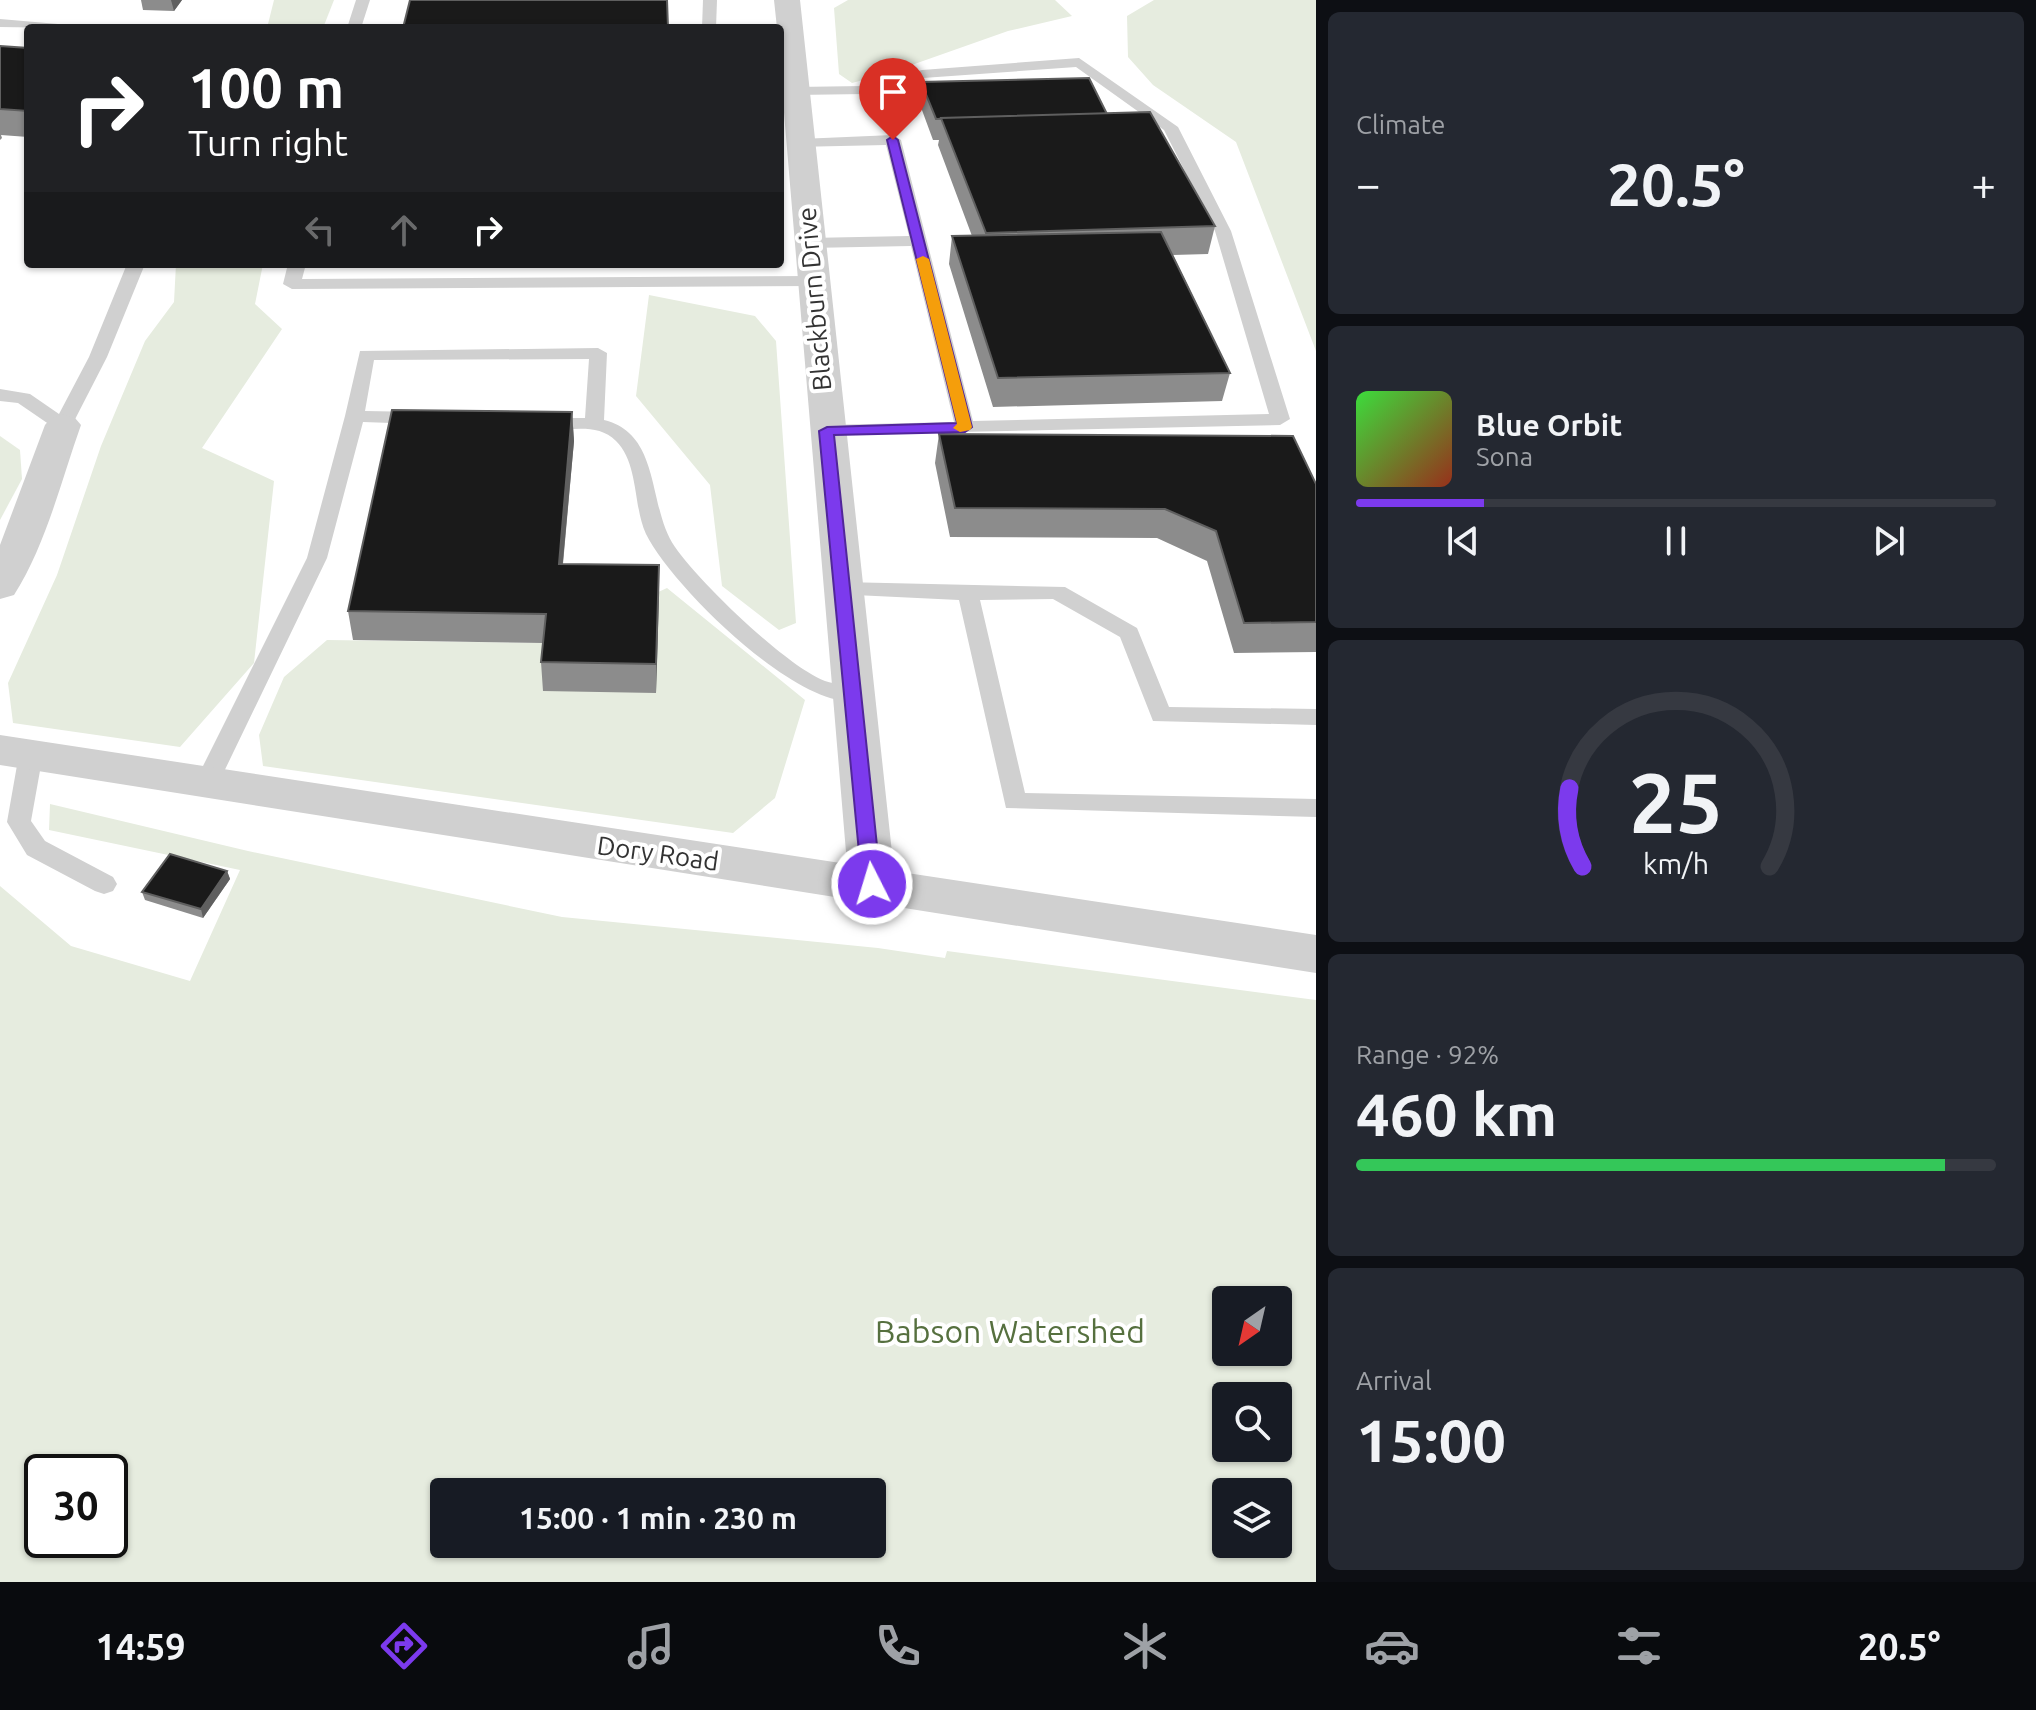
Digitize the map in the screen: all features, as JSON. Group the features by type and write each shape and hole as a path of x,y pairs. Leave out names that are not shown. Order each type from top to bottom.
{"street":[{"name":"Blackburn Drive","path":"787,0 792,119 813,281 872,884"},
{"path":"0,586 18,548 63,425"},
{"name":"Dory Road","path":"16,752 1316,954"}],"lane":[{"path":"355,24 363,0"},
{"path":"709,24 710,0"},
{"path":"0,23 24,25"},
{"path":"792,119 865,90 922,74 1079,62 1170,127 1223,231 1280,419 827,431"},
{"path":"792,119 893,140 965,427"},
{"path":"809,243 918,241"},
{"path":"0,395 23,398 63,425 98,357 134,268"},
{"path":"296,268 292,284 813,281"},
{"path":"207,782 317,558 355,416 366,355 598,353 594,425"},
{"path":"355,416 448,420"},
{"path":"519,423 594,425 613,429 634,448 645,505 670,558 686,578 813,685 853,694"},
{"path":"842,589 1057,592 1129,633 1161,715 1316,717"},
{"path":"968,593 1015,802 1316,808"},
{"path":"16,752 19,822 36,848 104,884"}],"green space":[{"path":"274,0 334,0 325,24 268,24"},
{"path":"848,0 1055,0 1072,16 1008,31 852,83 839,74 834,8"},
{"path":"1154,0 1316,0 1316,351 1236,142 1153,85 1128,57 1127,16"},
{"path":"176,268 262,268 255,304 282,329 202,448 274,481 254,663 180,747 13,723 8,683 57,575 101,446 145,341 174,302"},
{"path":"649,295 755,316 776,341 796,623 779,630 722,586 710,485 636,396"},
{"path":"0,436 20,450 22,479 0,520"},
{"path":"667,588 805,700 775,798 733,833 263,766 259,735 284,677 327,640 548,643"},
{"name":"Babson Watershed","path":"50,804 248,851 562,917 878,948 945,958 947,951 1316,1000 1316,1582 0,1582 0,886 71,946 190,981 240,870 49,830"}],"building":[{"path":"410,0 667,0 668,24 404,24"},
{"path":"0,46 24,48 24,111 0,109"},
{"path":"1089,78 1107,114 936,119 921,82"},
{"path":"1150,112 1215,226 986,233 941,118"},
{"path":"1161,232 1230,373 998,378 952,236"},
{"path":"392,410 572,412 559,564 659,565 656,664 541,662 546,614 348,611"},
{"path":"939,434 1293,436 1316,484 1316,622 1244,623 1216,531 1165,509 955,508"},
{"path":"170,854 227,871 201,909 142,892"}],"slow traffic":[{"path":"923,259 965,427 960,428"}],"route":[{"path":"872,884 827,431 965,427 893,140"}]}
